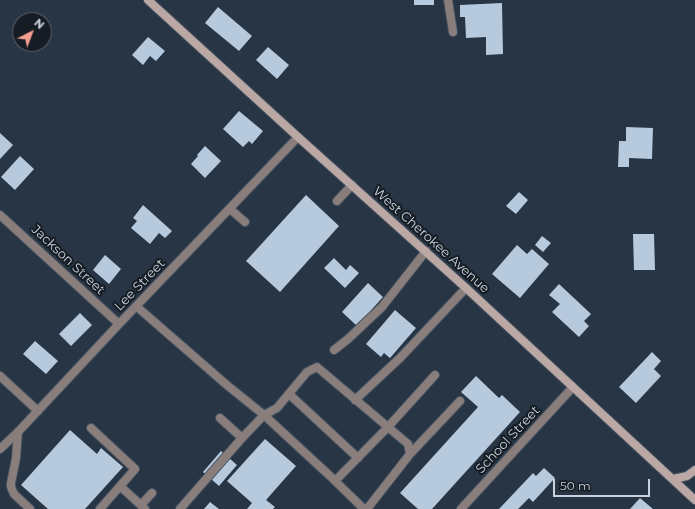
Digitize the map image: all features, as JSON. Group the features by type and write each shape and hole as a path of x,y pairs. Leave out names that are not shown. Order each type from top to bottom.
{"main road":[{"name":"West Cherokee Avenue","path":"148,0 466,288 695,500"},
{"path":"673,479 688,476 695,470"}],"street":[{"path":"448,0 453,32"},
{"name":"Lee Street","path":"0,450 298,137"},
{"path":"337,202 352,185"},
{"path":"230,209 245,222"},
{"name":"Jackson Street","path":"0,214 119,324"},
{"path":"334,350 382,307 426,252"},
{"path":"355,400 400,358 466,288"},
{"path":"136,306 228,386 264,415 364,509"},
{"path":"180,509 264,415 277,408 307,372 317,367 408,444 410,454"},
{"path":"335,481 388,427 435,375"},
{"path":"0,376 38,411"},
{"name":"School Street","path":"461,509 573,387"},
{"path":"289,394 358,458"},
{"path":"367,509 410,454 460,401"},
{"path":"220,418 242,438"},
{"path":"90,428 135,469 100,509"},
{"path":"18,432 16,458 11,487 14,494 30,509"},
{"path":"120,486 143,507 152,493"}],"building":[{"path":"414,0 434,0 434,5 414,5"},
{"path":"502,3 503,54 486,55 486,37 466,38 465,17 460,17 460,5"},
{"path":"218,7 252,36 239,51 205,23"},
{"path":"148,37 165,51 156,61 150,56 143,65 132,55"},
{"path":"268,47 289,65 277,79 256,60"},
{"path":"239,111 263,131 252,144 249,141 243,147 223,129"},
{"path":"626,127 653,128 652,159 629,158 629,167 618,167 619,141 626,141"},
{"path":"0,133 13,145 0,159"},
{"path":"205,146 221,161 205,178 191,164"},
{"path":"20,156 34,169 15,190 1,177"},
{"path":"519,192 528,200 516,214 506,206"},
{"path":"306,195 339,226 280,292 246,261"},
{"path":"143,205 172,231 165,238 159,233 150,244 131,228 137,221 133,218"},
{"path":"633,234 654,234 655,270 634,270"},
{"path":"542,236 551,243 543,252 535,245"},
{"path":"517,245 527,254 532,249 549,264 520,298 492,274"},
{"path":"105,255 121,269 109,284 93,270"},
{"path":"334,258 346,270 350,265 359,273 345,288 324,268"},
{"path":"368,283 383,297 357,326 342,312"},
{"path":"559,284 591,314 584,321 589,326 579,337 552,312 560,304 549,295"},
{"path":"395,310 416,328 390,358 384,353 381,357 366,344"},
{"path":"80,313 92,325 71,346 59,334"},
{"path":"35,341 58,361 46,374 23,354"},
{"path":"652,352 661,361 654,369 661,376 636,403 619,387"},
{"path":"476,376 499,398 502,395 520,412 432,509 418,509 400,493 478,407 461,392"},
{"path":"70,430 97,454 101,448 123,467 85,509 48,509 21,485"},
{"path":"265,439 296,466 266,500 275,507 273,509 247,509 252,503 227,481"},
{"path":"221,451 237,465 219,486 203,472"},
{"path":"544,468 555,478 533,502 529,498 518,509 499,509 533,473 536,476"},
{"path":"640,498 653,509 630,509"},
{"path":"210,502 219,509 204,509"}]}
